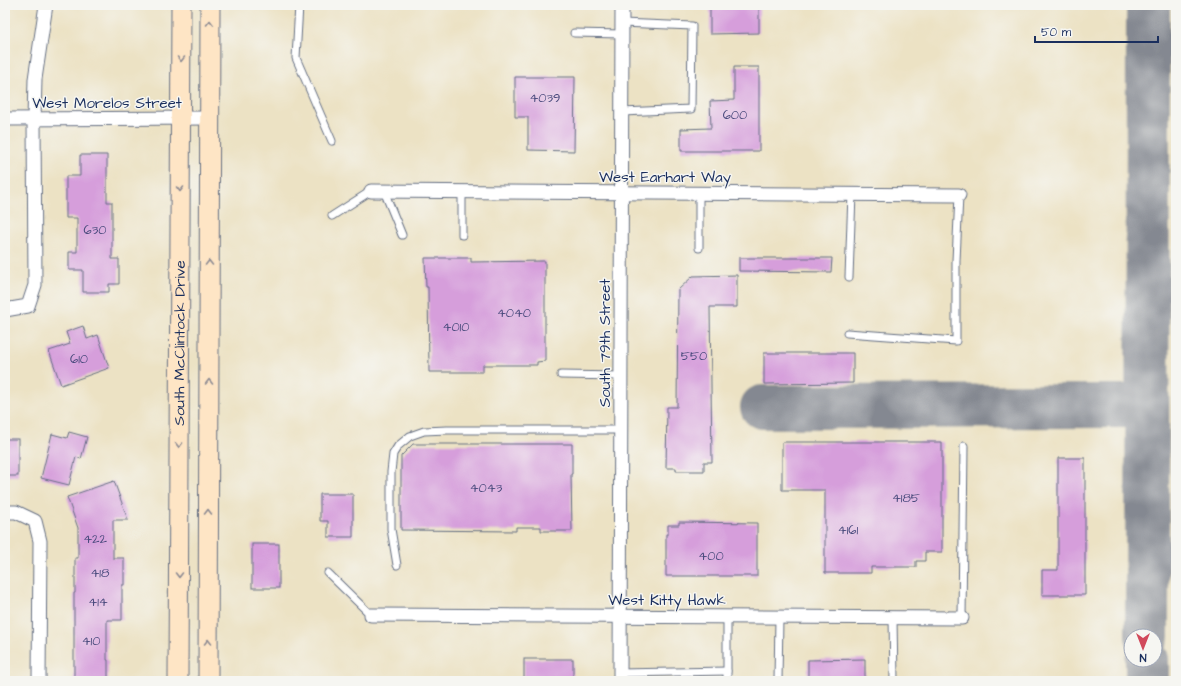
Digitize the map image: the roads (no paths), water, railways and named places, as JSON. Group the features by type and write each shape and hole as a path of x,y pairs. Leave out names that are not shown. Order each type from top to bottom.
{"main road":[{"name":"South McClintock Drive","path":"178,681 181,5"},
{"name":"South McClintock Drive","path":"208,681 210,5"}],"street":[{"path":"5,310 28,306 35,285 35,79 46,5"},
{"name":"South 79th Street","path":"620,677 622,5"},
{"name":"West Morelos Street","path":"5,119 210,118"},
{"name":"West Earhart Way","path":"371,191 959,195"},
{"path":"5,512 16,512 35,520 40,541 39,681"},
{"name":"West Kitty Hawk","path":"371,615 962,618"}],"lane":[{"path":"299,5 296,58 332,141"},
{"path":"574,33 622,28 692,26 692,109 622,112"},
{"path":"332,216 371,191"},
{"path":"384,191 402,235"},
{"path":"462,191 462,235"},
{"path":"699,193 699,248"},
{"path":"849,277 852,194"},
{"path":"847,333 956,341 956,261 959,195"},
{"path":"561,375 621,376"},
{"path":"397,565 392,529 391,472 393,454 398,446 410,436 424,431 447,430 621,430"},
{"path":"962,618 964,446"},
{"path":"328,573 371,615"},
{"path":"727,617 727,681"},
{"path":"778,681 779,617"},
{"path":"893,618 894,681"},
{"path":"620,677 727,671"}]}
